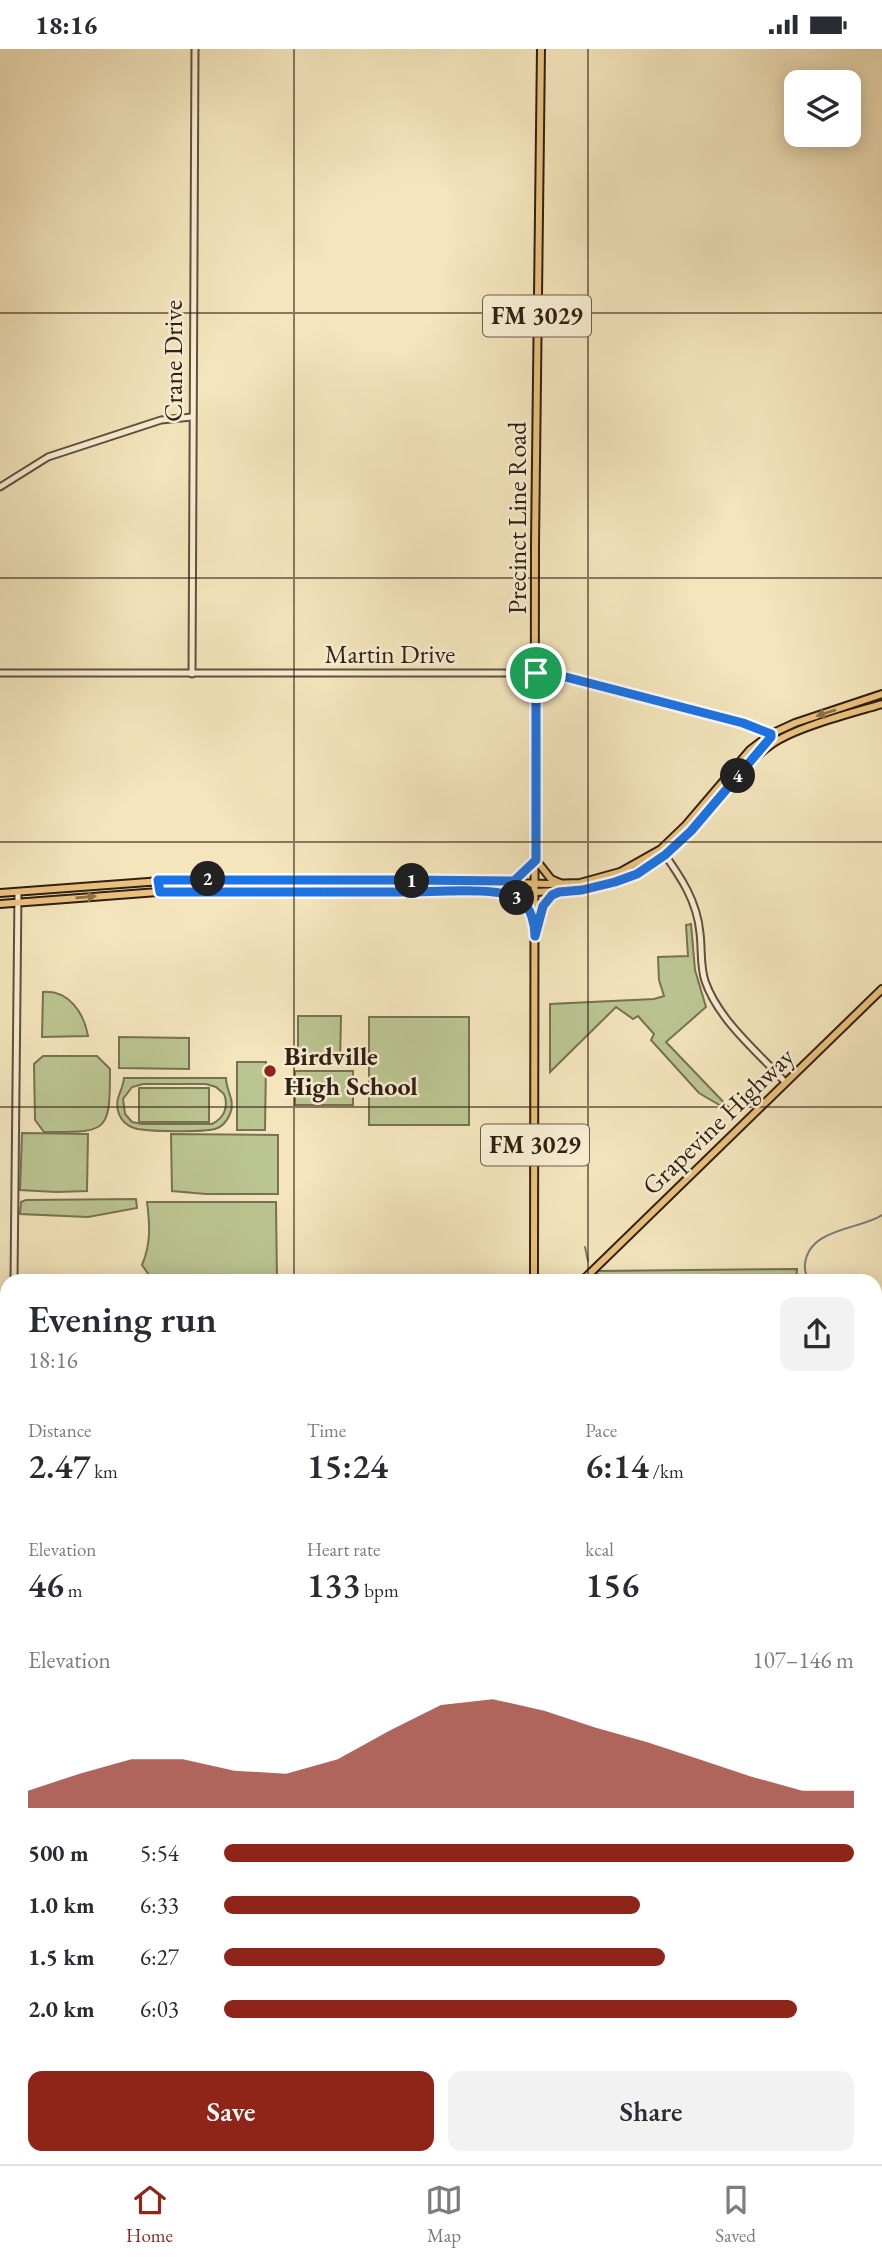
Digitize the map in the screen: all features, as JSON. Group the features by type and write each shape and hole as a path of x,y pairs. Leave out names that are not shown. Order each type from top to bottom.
{"main road":[{"name":"Precinct Line Road","path":"534,1274 541,49"},
{"path":"589,889 598,880 663,852 750,750 771,734 795,723 882,694"},
{"path":"0,893 158,880 508,882 589,889 637,874 691,831 752,761 771,745 786,737 882,704"},
{"path":"752,761 754,754 768,743 771,734"},
{"path":"508,882 514,881 536,860 561,888"},
{"path":"0,904 160,892 536,892 606,877"},
{"path":"158,880 160,892"},
{"path":"267,880 276,891"},
{"path":"407,892 408,880"},
{"path":"535,936 543,906 561,888"},
{"path":"496,892 512,895 524,903 535,926"},
{"name":"Grapevine Highway","path":"589,1274 882,989"}],"street":[{"name":"Crane Drive","path":"192,674 195,49"},
{"path":"0,488 48,457 161,420 192,417"},
{"name":"Martin Drive","path":"0,673 554,674 743,723 771,734"},
{"path":"663,852 693,899 700,932 703,971 715,1001 723,1015 785,1081"},
{"path":"14,1274 18,892"}],"green space":[{"path":"691,924 695,970 706,1007 666,1042 732,1111 729,1116 721,1106 699,1093 651,1040 654,1034 638,1016 633,1019 616,1007 550,1072 550,1004 654,999 664,996 659,980 658,957 688,956 686,925"},
{"path":"43,992 52,992 68,999 79,1011 88,1036 42,1037"},
{"path":"298,1016 341,1016 340,1063 298,1063"},
{"path":"369,1017 469,1017 469,1125 369,1125"},
{"path":"119,1037 189,1038 189,1069 119,1068"},
{"path":"43,1056 97,1056 110,1069 109,1106 101,1125 81,1131 44,1132 35,1120 34,1064"},
{"path":"237,1062 266,1062 265,1130 237,1130"},
{"path":"295,1071 353,1071 353,1105 295,1105"},
{"path":"124,1078 226,1078 232,1109 226,1121 215,1129 174,1131 134,1128 123,1121 117,1109","holes":["143,1084 206,1084 216,1087 224,1094 226,1103 220,1119 212,1124 142,1124 132,1122 125,1114 123,1099 132,1087"]},
{"path":"139,1088 209,1088 209,1122 139,1122"},
{"path":"22,1133 88,1134 87,1191 20,1190"},
{"path":"171,1134 278,1135 278,1194 172,1191"},
{"path":"136,1199 137,1208 88,1217 20,1214 21,1202 26,1200"},
{"path":"147,1202 276,1202 277,1274 148,1274 142,1265 147,1250"},
{"path":"797,1269 797,1274 594,1274 597,1271"}],"waterway":[{"path":"806,1274 805,1264 815,1243 882,1215"},
{"path":"585,1247 588,1261"}],"place":[{"name":"Birdville High School","path":"270,1071"}],"route":[{"path":"536,673 536,860 514,881 408,880 403,892 160,892 158,880 408,880 411,892 496,892 519,898 531,916 535,936 543,906 552,895 615,882 637,874 665,855 691,831 771,737 771,734 743,723 554,674 536,673"}]}
